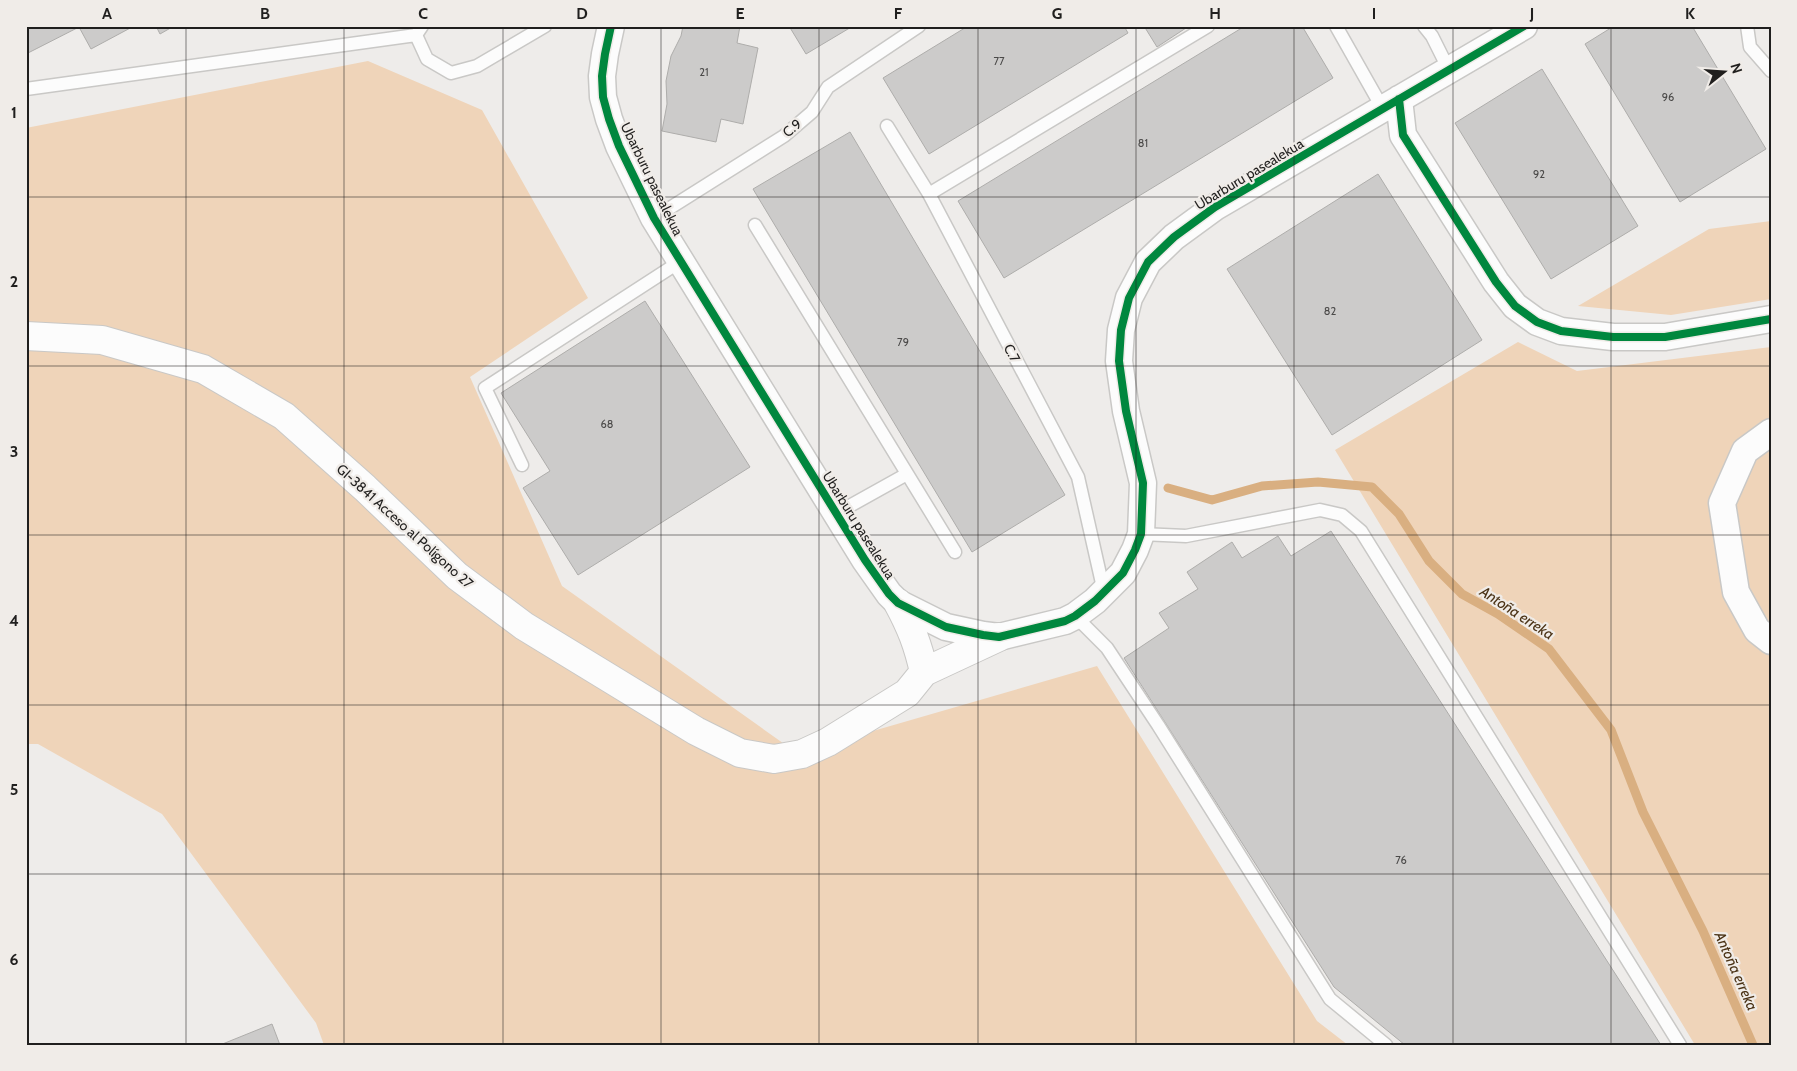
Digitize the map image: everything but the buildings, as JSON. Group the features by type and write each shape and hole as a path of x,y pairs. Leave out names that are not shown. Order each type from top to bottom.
{"main road":[{"name":"GI-3841 Acceso al Polígono 27","path":"26,336 102,340 203,369 284,416 457,576 533,631 696,731 740,753 774,759 802,754 820,746 908,693 924,672"},
{"name":"Ubarburu pasealekua","path":"898,603 919,647 924,672 999,636"}],"street":[{"name":"Ubarburu pasealekua","path":"611,26 602,76 605,105 619,146 654,218 837,513 864,560 889,594 898,603 946,628 983,636 999,636 1048,625 1075,616 1104,593 1123,573 1135,550 1141,534 1142,483 1126,411 1119,361 1121,330 1129,298 1148,262 1174,237 1215,208 1524,26"},
{"path":"1391,104 1403,135 1496,282 1515,306 1537,322 1561,331 1613,337 1665,337 1771,319"},
{"path":"1771,432 1745,451 1722,503 1736,592 1757,630 1771,641"}],"lane":[{"path":"26,89 419,31 427,59 451,73 477,66 545,26"},
{"name":"C.9","path":"654,218 784,136 812,112 828,87 919,26"},
{"path":"929,194 1208,26"},
{"path":"1336,26 1391,104"},
{"path":"1424,26 1432,36 1449,70"},
{"path":"1747,26 1750,47 1771,71"},
{"name":"C.7","path":"887,126 929,194 1078,477 1104,593"},
{"path":"755,225 955,552"},
{"path":"522,465 485,388 681,262"},
{"path":"837,513 907,474"},
{"path":"1141,534 1186,536 1320,510 1342,515 1361,531 1680,1045"},
{"path":"1075,616 1107,648 1118,664 1330,1000 1386,1045"}],"shaded area":[{"path":"368,61 482,110 588,298 470,377 562,586 797,753 1097,666 1317,1021 1348,1045 324,1045 316,1023 162,814 38,744 26,744 26,128"},
{"path":"1771,221 1771,299 1671,315 1578,306 1709,229"},
{"path":"1518,342 1577,371 1771,347 1771,1045 1695,1045 1335,450"}],"waterway":[{"name":"Antoña erreka","path":"1168,488 1212,500 1262,486 1318,482 1372,487 1399,514 1429,561 1462,594 1498,614 1549,649 1611,730 1643,812 1703,931 1753,1045"}],"cycle path":[{"path":"611,26 602,76 603,97 619,146 654,218 865,560 889,594 898,603 946,627 999,637 1065,621 1075,616 1095,601 1123,573 1135,550 1141,534 1143,483 1126,411 1119,361 1121,330 1129,298 1148,262 1174,237 1215,207 1524,26"},
{"path":"1399,99 1403,135 1496,282 1515,306 1537,322 1561,331 1613,337 1665,337 1771,319"}]}
